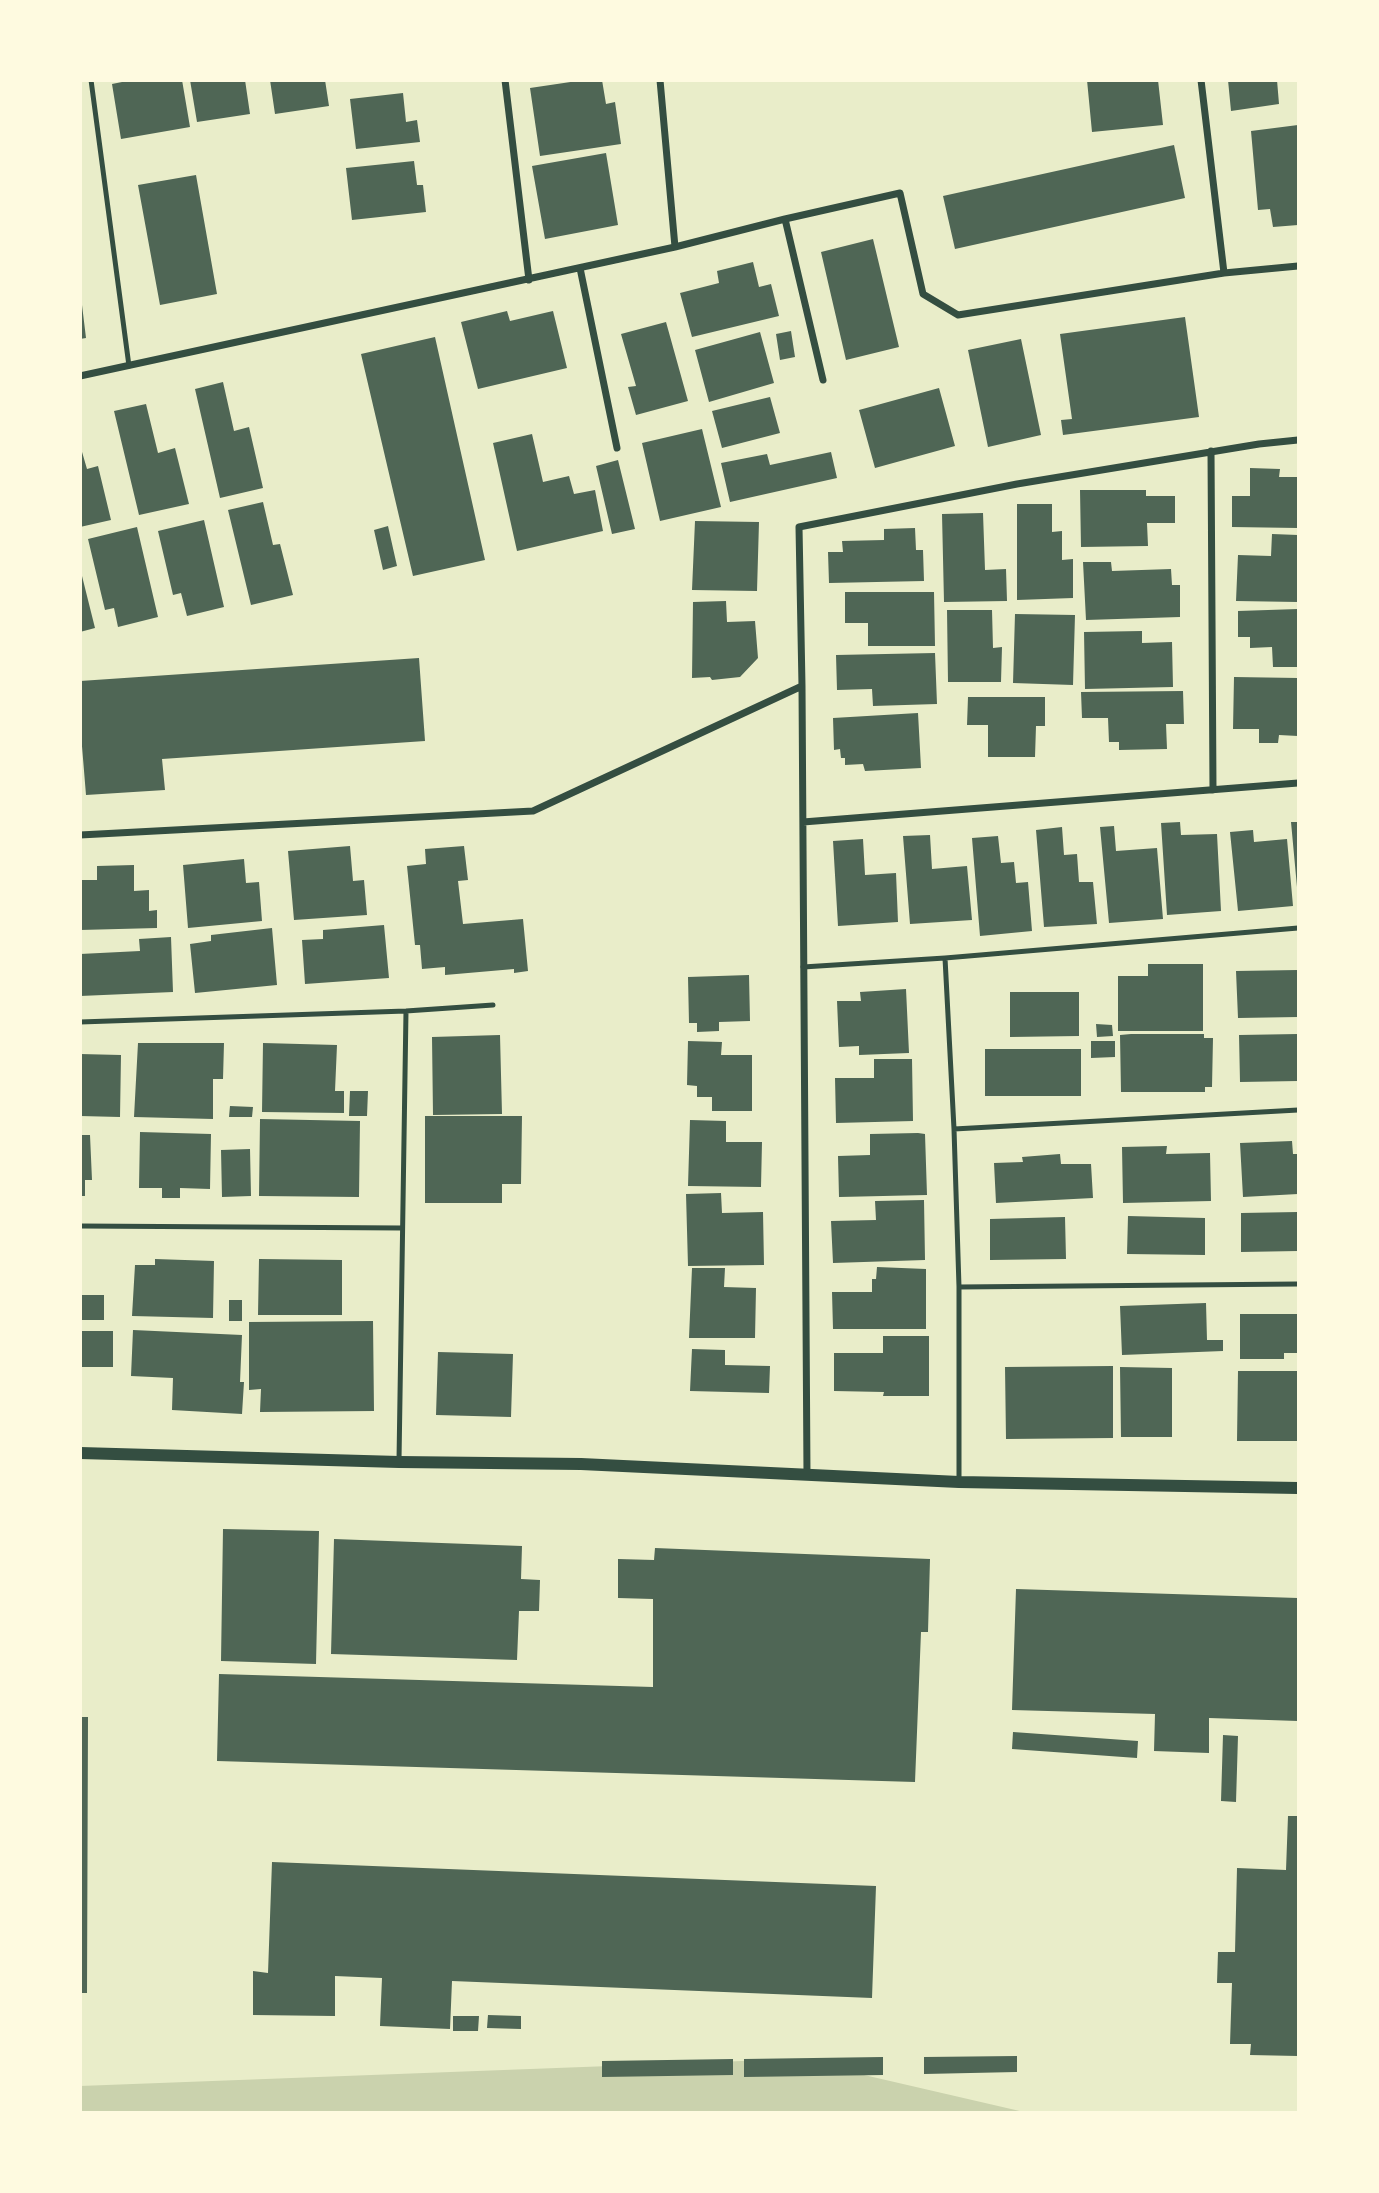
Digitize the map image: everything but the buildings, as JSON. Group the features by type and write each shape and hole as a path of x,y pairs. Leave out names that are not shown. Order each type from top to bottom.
{"street":[{"path":"505,80 529,280"},
{"path":"660,80 675,247"},
{"path":"1201,80 1224,274"},
{"path":"80,376 529,280 900,193 923,294 958,314 1224,274 1298,266"},
{"path":"785,219 823,380"},
{"path":"580,268 617,448"},
{"path":"807,1475 799,527 1017,484 1211,451 1298,440"},
{"path":"1211,451 1213,790"},
{"path":"80,835 533,811 802,686"},
{"path":"803,822 1298,783"},
{"path":"80,1453 582,1464 959,1482 1298,1488"}],"lane":[{"path":"91,80 129,366"},
{"path":"803,967 946,958 1298,928"},
{"path":"946,958 959,1287 959,1482"},
{"path":"80,1022 406,1012 493,1005"},
{"path":"399,1462 406,1012"},
{"path":"954,1129 1298,1110"},
{"path":"80,1226 402,1228"},
{"path":"959,1287 1298,1284"}],"green space":[{"path":"795,2059 1024,2112 81,2112 80,2086"}]}
